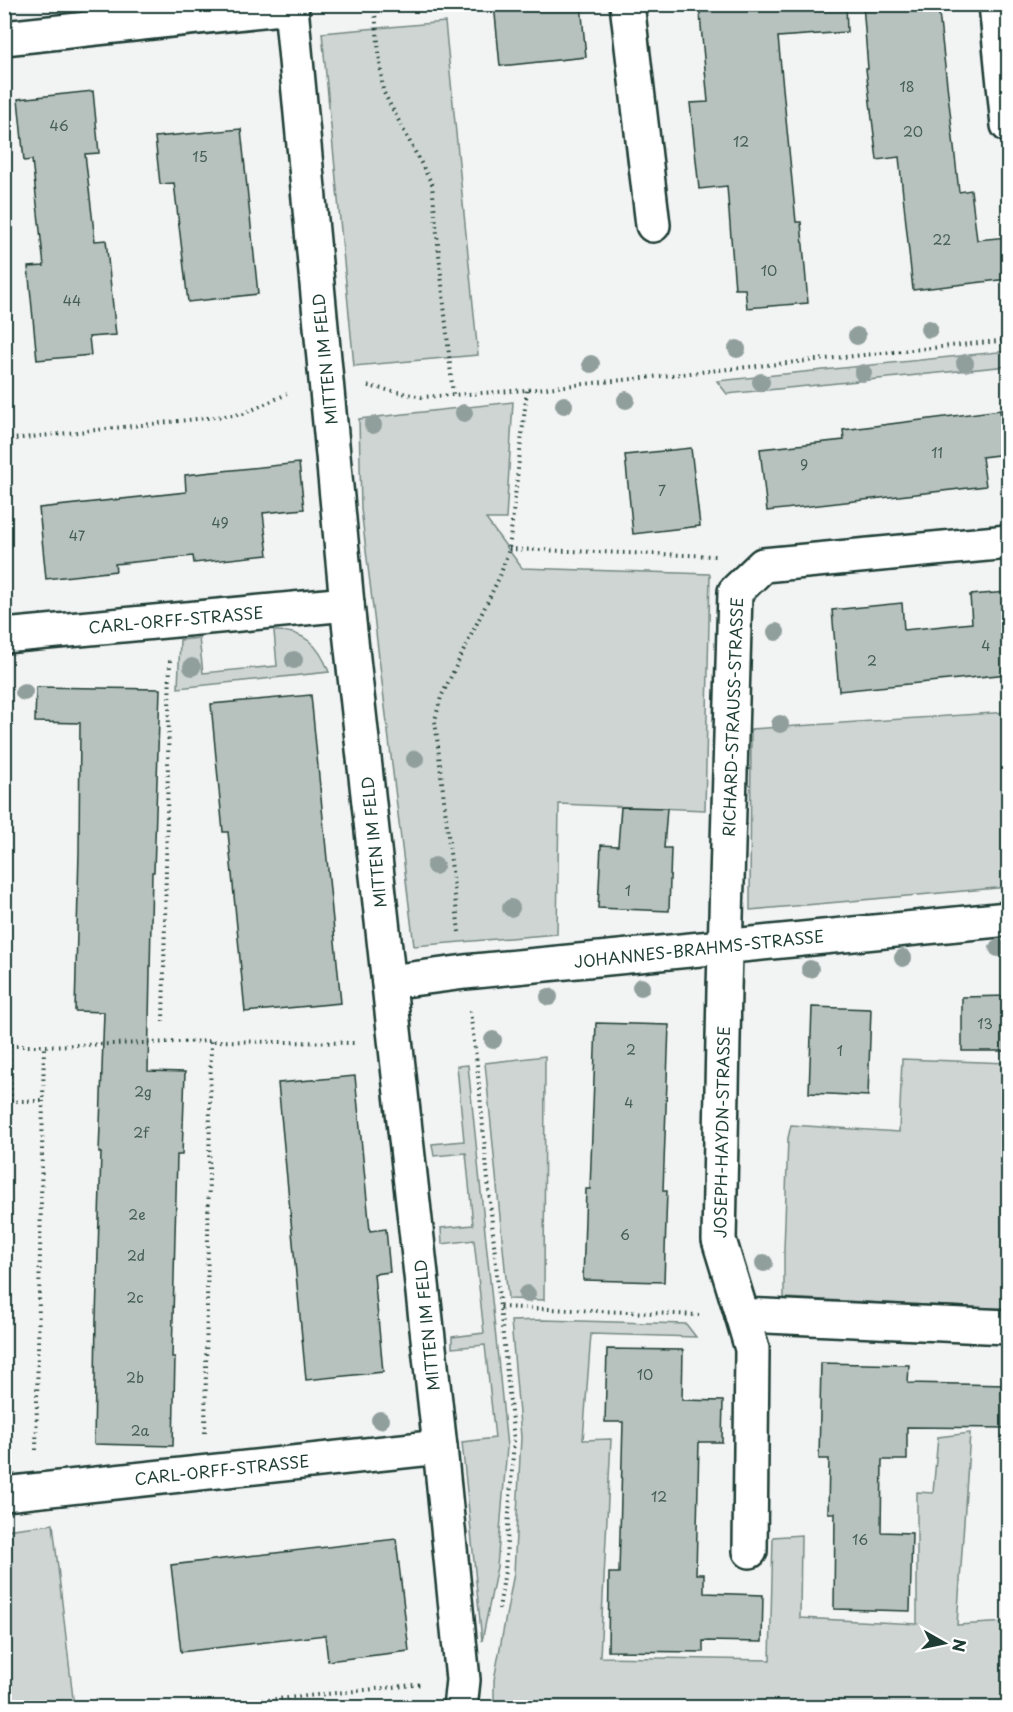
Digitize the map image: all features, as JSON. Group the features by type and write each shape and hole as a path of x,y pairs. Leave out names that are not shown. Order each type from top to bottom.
{"street":[{"path":"627,4 653,225"},
{"path":"996,4 1008,124"},
{"path":"4,38 292,6"},
{"name":"MITTEN IM FELD","path":"292,6 347,604 440,1447 461,1694"},
{"path":"763,565 1008,542"},
{"name":"RICHARD-STRAUSS-STRASSE","path":"726,947 735,592 763,565"},
{"name":"CARL-ORFF-STRASSE","path":"5,635 347,604"},
{"name":"JOHANNES-BRAHMS-STRASSE","path":"389,982 465,972 1008,919"},
{"name":"JOSEPH-HAYDN-STRASSE","path":"726,947 719,1240 752,1349 750,1551"},
{"path":"742,1315 1008,1327"},
{"name":"CARL-ORFF-STRASSE","path":"20,1492 440,1447"}],"path":[{"path":"374,4 383,91 432,184 453,395"},
{"path":"4,440 243,414 291,392 327,387 361,384 422,397 527,390 1008,340"},
{"path":"498,1614 505,1571 514,1440 477,1064 435,720 441,697 500,576 509,549 527,390"},
{"path":"509,549 707,555 763,565"},
{"path":"163,1022 171,620"},
{"path":"5,635 10,1101"},
{"path":"9,1046 211,1041 363,1043 396,1039"},
{"path":"204,1472 211,1041"},
{"path":"20,1492 43,1101 44,1046"},
{"path":"4,1101 43,1101"},
{"path":"500,1306 742,1315"},
{"path":"190,1707 362,1689 461,1694"}],"shaded area":[{"path":"445,22 478,355 354,366 322,33"},
{"path":"1008,351 1008,366 727,394 717,381"},
{"path":"513,402 506,519 486,519 522,568 710,574 705,810 559,804 557,934 414,946 361,509 359,419"},
{"path":"274,631 294,633 309,641 320,654 329,672 178,688 180,640 199,638 203,673 277,666"},
{"path":"1008,712 1008,887 750,910 751,729"},
{"path":"545,1056 544,1300 508,1299 485,1063"},
{"path":"902,1059 1008,1063 1008,1309 784,1298 788,1138 791,1125 899,1132"},
{"path":"468,1065 507,1447 497,1567 482,1641 462,1442 495,1438 485,1345 452,1348 452,1337 484,1333 474,1240 442,1244 441,1228 473,1225 466,1153 434,1156 432,1144 464,1141 457,1066"},
{"path":"511,1321 686,1324 696,1337 591,1334 583,1440 611,1439 600,1657 770,1660 773,1537 801,1535 800,1618 917,1624 917,1492 933,1493 938,1437 970,1433 957,1625 1008,1622 1008,1707 494,1707 494,1680 514,1573 521,1437"},
{"path":"53,1524 74,1707 5,1707 5,1530"}],"building":[{"path":"494,4 581,4 586,57 500,66"},
{"path":"699,4 846,4 847,32 778,37 796,222 801,222 808,303 747,308 745,289 735,289 727,186 699,189 690,103 708,102"},
{"path":"863,4 938,4 959,192 971,190 977,240 1008,237 1008,279 913,290 899,157 877,160 866,69 868,69"},
{"path":"93,91 99,153 85,154 95,241 106,240 116,335 89,337 91,355 37,360 28,267 44,266 32,160 24,161 18,99"},
{"path":"241,129 258,294 188,302 174,183 160,184 155,137"},
{"path":"1000,410 1006,454 982,457 986,486 767,511 760,449 844,440 843,430"},
{"path":"691,448 700,526 633,534 625,455"},
{"path":"299,463 304,509 263,513 268,555 194,563 193,556 115,564 116,571 46,579 39,508 186,492 185,475"},
{"path":"1008,592 1008,674 839,691 832,610 902,603 904,630 972,623 970,595"},
{"path":"36,687 160,689 154,872 152,872 148,1071 185,1072 182,1155 177,1155 172,1357 175,1357 173,1446 94,1444 104,1012 75,1011 80,723 35,722"},
{"path":"311,695 341,1003 245,1012 228,832 223,832 211,704"},
{"path":"621,807 667,808 664,848 671,848 669,911 598,908 601,845 618,846"},
{"path":"1008,996 1008,1051 962,1051 962,997"},
{"path":"812,1007 871,1009 868,1096 809,1093"},
{"path":"596,1023 669,1025 663,1191 667,1191 664,1282 583,1280 586,1189 590,1189"},
{"path":"355,1076 370,1231 386,1229 390,1272 374,1274 383,1372 306,1380 278,1083"},
{"path":"607,1349 683,1350 682,1400 723,1401 722,1442 699,1442 696,1574 704,1574 704,1593 763,1595 762,1642 703,1641 703,1652 608,1651 609,1573 619,1573 623,1422 605,1422"},
{"path":"821,1363 909,1365 908,1383 1008,1385 1008,1428 907,1427 907,1460 882,1460 881,1532 912,1533 910,1611 834,1609 835,1513 828,1513 829,1459 819,1459"},
{"path":"396,1539 409,1651 328,1661 325,1635 181,1652 171,1565"}]}
